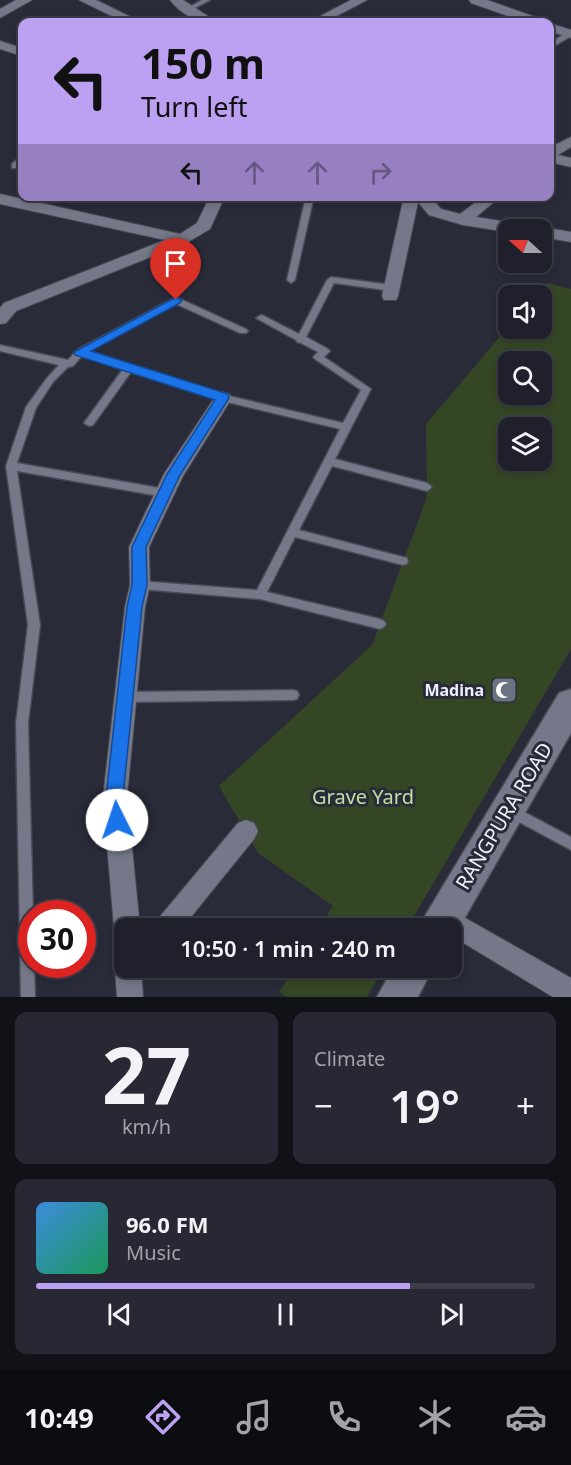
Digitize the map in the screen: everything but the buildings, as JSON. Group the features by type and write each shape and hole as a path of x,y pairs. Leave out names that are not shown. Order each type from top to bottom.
{"street":[{"path":"0,14 26,0"},
{"path":"85,0 125,18"},
{"path":"176,0 187,10 202,18"},
{"path":"324,18 361,0"},
{"path":"475,0 525,18"},
{"path":"562,31 571,21"},
{"path":"0,45 18,51"},
{"path":"554,152 571,141"},
{"path":"554,157 571,163"},
{"path":"0,199 182,239"},
{"path":"0,320 10,307 182,239 204,226 216,201"},
{"path":"391,292 411,201"},
{"path":"425,201 435,212 463,220 498,226"},
{"path":"463,220 488,201"},
{"path":"552,234 571,237"},
{"path":"126,918 115,797 135,607 140,585 139,547 174,474 223,398"},
{"name":"RANGPURA ROAD","path":"444,918 568,715"},
{"path":"175,918 246,831"},
{"path":"462,934 571,993"},
{"path":"396,997 408,978"}],"lane":[{"path":"187,10 207,0"},
{"path":"291,280 309,201"},
{"path":"300,340 331,280 391,292"},
{"path":"0,348 69,364 80,352 176,300 243,331"},
{"path":"260,595 366,389 318,357 325,351 261,318"},
{"path":"80,352 223,398 345,427"},
{"path":"28,997 22,723 34,625 11,466 31,407 50,380 66,363"},
{"path":"89,423 129,368"},
{"path":"328,461 427,487"},
{"path":"11,466 165,494"},
{"path":"292,532 403,561"},
{"path":"140,585 260,595 380,624"},
{"path":"125,697 293,695"},
{"path":"508,810 571,844"}],"green space":[{"name":"Grave Yard","path":"547,283 571,289 571,649 413,918 325,918 333,906 258,853 219,786 372,645 427,497 426,424 498,339 552,339 552,285 545,285"},
{"path":"288,978 378,978 367,997 286,997 279,992"}],"place":[{"name":"Madina","path":"504,690"}],"route":[{"path":"117,820 115,797 135,607 140,585 139,547 174,474 223,398 80,352 176,300"}]}
